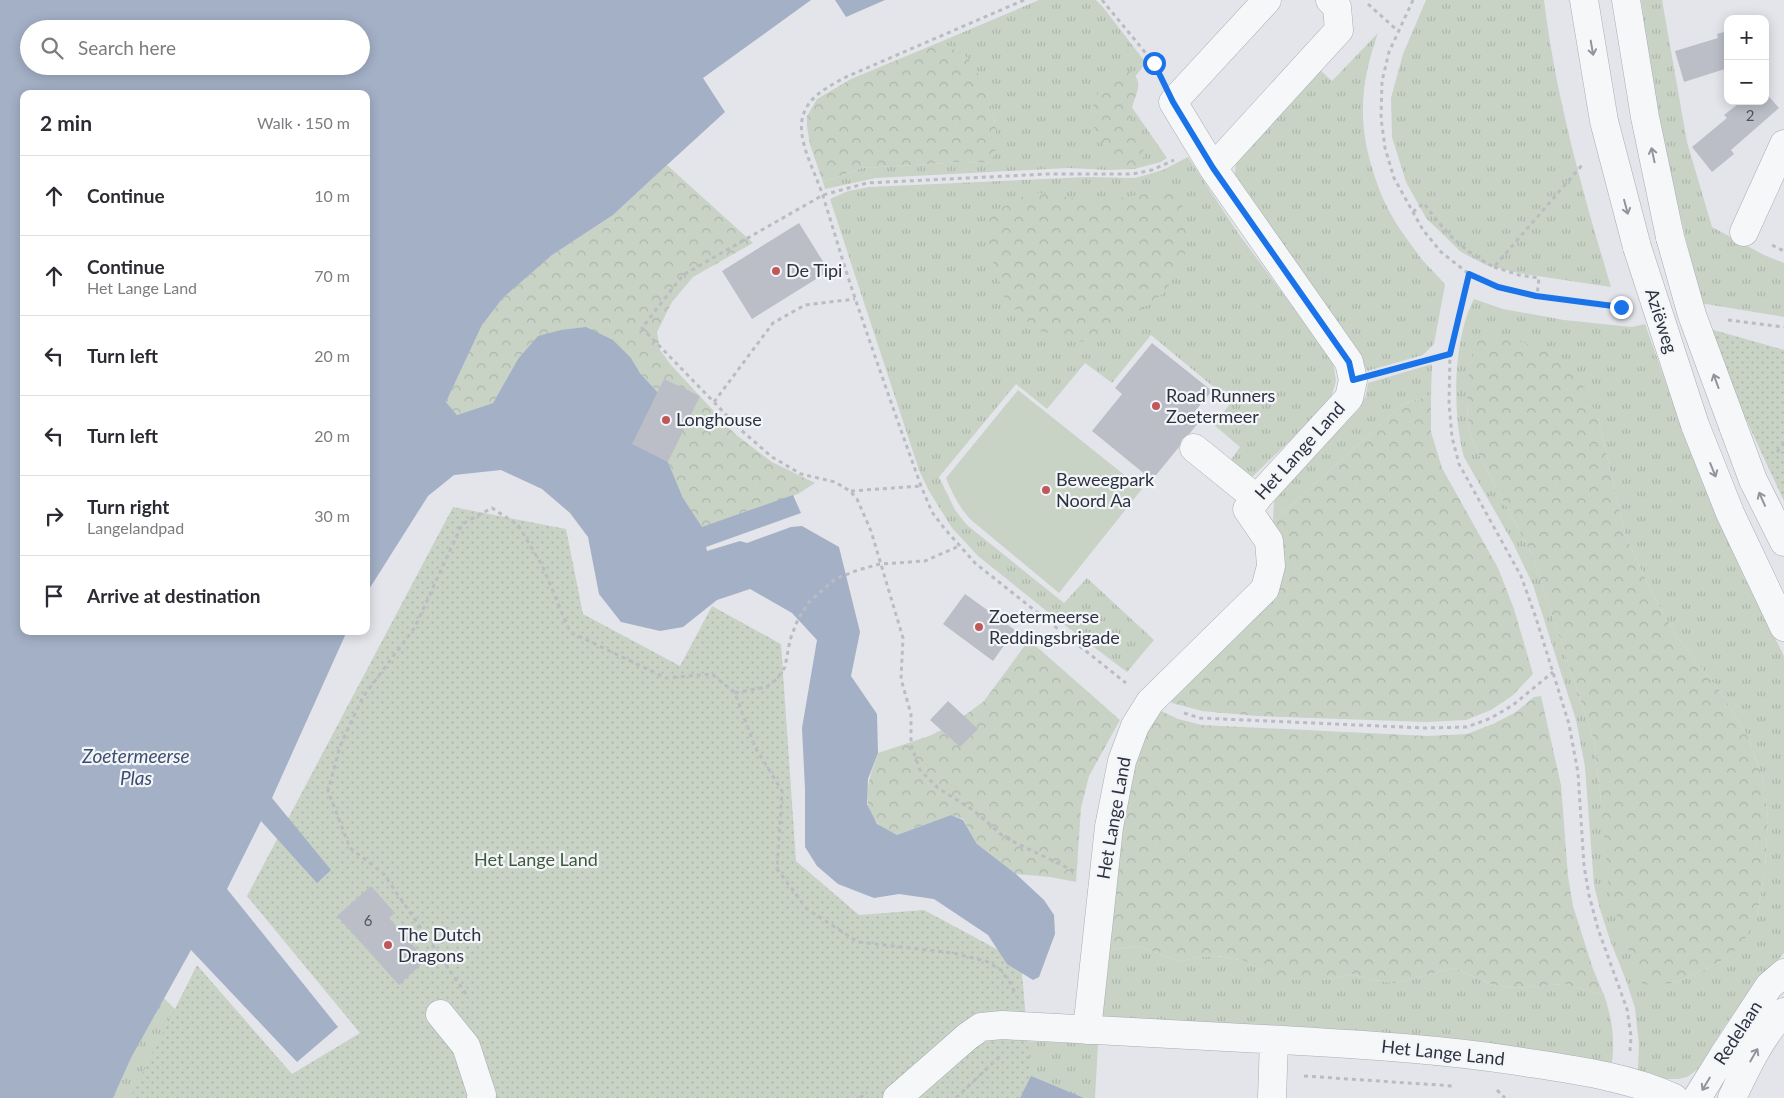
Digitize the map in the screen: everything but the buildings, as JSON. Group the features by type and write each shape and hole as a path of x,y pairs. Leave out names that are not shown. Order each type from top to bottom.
{"street":[{"path":"1267,0 1173,102 1207,158 1349,362 1353,380"},
{"path":"1207,158 1339,30 1338,7 1330,0"},
{"name":"Aziëweg","path":"1584,0 1604,121 1637,247 1695,425 1730,513 1784,627"},
{"name":"Aziëweg","path":"1626,0 1645,117 1670,238 1692,315 1753,480 1784,542"},
{"path":"1744,232 1784,144"},
{"name":"Het Lange Land","path":"1087,1030 1109,827 1122,761 1135,726 1150,702 1265,589 1271,566 1269,541 1247,509 1349,398 1353,380"},
{"path":"1194,448 1257,499"},
{"name":"Redelaan","path":"1697,1098 1722,1056 1769,986 1784,973"},
{"name":"Redelaan","path":"1732,1098 1772,1024 1784,1012"},
{"path":"440,1014 466,1046 482,1095 481,1098"},
{"name":"Het Lange Land","path":"897,1098 954,1047 981,1027 1002,1025 1377,1046 1466,1053 1550,1066 1628,1082 1674,1098"},
{"path":"1273,1086 1274,1040"}],"path":[{"path":"1024,0 846,77 820,92 805,110 802,129 803,140 823,195 855,299 921,486 932,512 959,546 975,562 1150,702 1200,718 1425,728 1467,727 1491,718 1513,704 1553,672"},
{"path":"1102,0 1154,63 1173,102"},
{"path":"1413,0 1389,52 1382,81 1381,108 1385,148 1394,178 1423,230 1441,252 1469,274 1498,287 1536,296 1621,307"},
{"path":"1102,884 1004,837 973,810 938,788 920,770 911,745 910,714 901,679 903,638 872,531 857,499 850,491 835,482 802,474 772,457 741,430 642,328 683,275 823,195 867,183 1048,174 1133,174 1207,158"},
{"path":"1494,267 1584,162"},
{"path":"1413,212 1424,203 1441,227 1455,242 1475,257 1494,267 1519,275 1539,278 1536,296"},
{"path":"1469,274 1450,354 1449,404 1452,437 1459,464 1501,536 1521,576 1569,724 1578,773 1584,866 1589,895 1598,928 1627,1009 1631,1036 1628,1082"},
{"path":"714,402 773,322 805,305 855,299"},
{"path":"1727,320 1784,327"},
{"path":"1353,380 1450,354"},
{"path":"850,491 921,486"},
{"path":"466,994 383,873 350,848 328,791 340,746 363,697 415,627 462,524 492,508 518,525 542,565 570,632 666,678 712,674 735,693 755,747 782,792 777,869 807,909 858,942 953,953 986,960 1001,970 1011,984 1020,1006 1025,1026 956,1098"},
{"path":"735,693 766,687 777,679 785,667 790,640 798,619 809,602 835,580 858,570 880,564 925,561 959,546"},
{"path":"1273,1086 1458,1087"},
{"path":"1505,1091 1497,1089 1506,1098"}],"green space":[{"path":"1039,0 1096,0 1103,7 1146,63 1122,93 1167,158 1161,162 1134,169 1068,168 876,178 825,189 823,182 862,168 963,162 991,163 995,122 988,97 978,73 964,55 940,42"},
{"path":"1426,0 1544,0 1549,37 1571,145 1611,287 1518,273 1486,265 1461,252 1426,218 1406,182 1392,137 1391,98 1403,54"},
{"path":"1641,0 1662,0 1687,142 1712,227 1764,255 1784,263 1784,317 1706,304 1696,307 1689,251 1666,157 1654,94"},
{"path":"1378,33 1368,68 1363,101 1363,118 1368,153 1377,184 1392,217 1420,257 1445,285 1434,344 1423,355 1367,371 1359,352 1289,260 1237,186 1235,174 1236,162 1319,69 1332,81"},
{"path":"940,42 964,55 978,72 988,96 995,122 997,144 991,163 963,162 862,168 823,182 810,145 807,126 807,116 817,99 851,79"},
{"path":"1130,71 1137,79 1138,90 1131,110 1130,129 1145,155 1137,168 1122,169 1098,136 1092,116 1093,106 1102,86 1110,79"},
{"path":"1188,157 1238,233 1333,361 1336,381 1330,402 1251,478 1230,461 1240,447 1214,425 1232,401 1151,335 1112,383 1085,363 1047,409 1016,384 939,477 955,510 967,525 1064,603 1087,578 1154,640 1127,672 978,556 952,528 929,491 919,470 830,199 848,191 869,187 1086,177 1135,178 1163,170"},
{"path":"667,165 753,243 693,277 672,302 657,332 660,350 671,365 735,434 772,462 815,483 798,494 702,528 683,498 668,462 634,443 660,395 640,373 631,358 518,359 493,403 457,415 446,402 482,325 503,298 552,255 613,215"},
{"path":"1166,189 1180,196 1188,232 1184,258 1165,292 1119,326 1083,342 1036,330 1005,299 986,240 990,214 1030,192 1096,201"},
{"path":"1474,299 1503,309 1564,320 1632,327 1645,324 1708,494 1744,577 1784,656 1784,953 1750,991 1726,1024 1697,1070 1687,1077 1666,1079 1638,1071 1639,1044 1635,1008 1610,940 1594,885 1585,767 1576,720 1533,585 1513,543 1464,457 1460,439 1456,398 1458,355 1467,315","holes":["1467,404 1598,418 1626,537 1652,593 1677,637 1722,694 1747,735 1762,776 1768,817 1765,870 1757,916 1730,956 1674,983 1601,801 1594,740 1533,557 1476,449 1469,430"]},
{"path":"1703,327 1784,350 1784,501"},
{"path":"1477,333 1515,340 1556,354 1582,384 1598,418 1626,537 1652,593 1677,637 1722,694 1747,735 1762,776 1768,817 1765,870 1757,916 1746,937 1730,956 1674,983 1643,985 1624,938 1609,891 1594,740 1533,557 1476,449 1469,430 1467,404 1469,369"},
{"path":"1432,364 1431,395 1403,404 1273,522 1274,502 1281,485 1360,408 1366,395 1368,383"},
{"name":"Beweegpark Noord Aa","path":"1018,390 1142,489 1059,593 970,519 956,500 946,478"},
{"path":"1431,395 1431,432 1442,468 1498,568 1514,609 1533,674 1512,696 1491,710 1466,720 1427,722 1257,716 1202,711 1172,703 1170,700 1283,548 1273,522 1403,404"},
{"name":"Het Lange Land","path":"453,507 566,529 583,614 680,666 712,606 781,644 796,861 859,915 924,910 1021,962 1031,1076 1020,1098 130,1098 197,965 292,1074 360,1033 247,896"},
{"path":"1029,640 1120,720 1089,776 1081,808 1076,882 1050,877 1016,874 977,844 963,819 951,815 897,835 879,825 868,806 869,780 878,753 929,736 952,725 984,701"},
{"path":"1541,696 1561,785 1568,876 1573,906 1593,969 1604,995 1564,984 1517,988 1493,985 1454,968 1395,983 1373,980 1352,974 1323,980 1289,980 1265,972 1245,961 1218,956 1198,957 1180,962 1139,946 1106,950 1121,833 1134,758 1151,721 1161,711 1178,719 1202,725 1428,736 1467,734 1493,724 1516,712 1534,697"},
{"path":"1139,946 1180,962 1198,957 1217,956 1245,961 1265,972 1323,980 1352,974 1373,980 1395,983 1454,968 1493,985 1517,988 1564,984 1604,995 1612,1029 1612,1063 1579,1057 1099,1018 1106,950"},
{"path":"164,998 262,1098 113,1098 131,1058"},
{"path":"1019,1041 1098,1044 1095,1098 1084,1098 1031,1077 1020,1098 962,1098"}],"water":[{"name":"Zoetermeerse Plas","path":"0,0 811,0 703,78 725,112 613,215 552,255 503,298 482,325 446,402 457,415 493,403 518,359 538,336 561,330 586,327 613,340 631,358 640,373 660,395 634,443 668,462 683,498 702,527 793,495 801,513 706,547 707,551 740,541 747,543 791,527 802,526 839,547 860,632 851,676 877,714 878,753 868,779 867,804 877,824 897,835 951,815 963,820 977,844 1016,874 1044,900 1054,915 1055,934 1039,977 1033,980 1007,964 988,935 934,899 899,894 874,898 838,884 817,866 805,847 802,728 817,640 792,613 750,589 717,600 683,627 660,631 621,622 599,594 588,537 570,513 542,489 501,470 454,475 428,496 370,588 370,90 20,90 20,635 345,635 272,798 331,870 317,883 261,821 227,889 338,1027 297,1062 191,950 131,1058 113,1098 0,1098"},
{"path":"835,0 885,0 846,17"},
{"path":"1031,1076 1084,1098 1020,1098"}],"place":[{"name":"De Tipi","path":"776,271"},
{"name":"Road Runners Zoetermeer","path":"1156,406"},
{"name":"Longhouse","path":"666,420"},
{"name":"Beweegpark Noord Aa","path":"1046,490"},
{"name":"Zoetermeerse Reddingsbrigade","path":"979,627"},
{"name":"The Dutch Dragons","path":"388,945"}],"route":[{"path":"1154,63 1173,102 1200,148 1349,362 1353,380 1450,354 1469,274 1498,287 1536,296 1621,307"}]}
